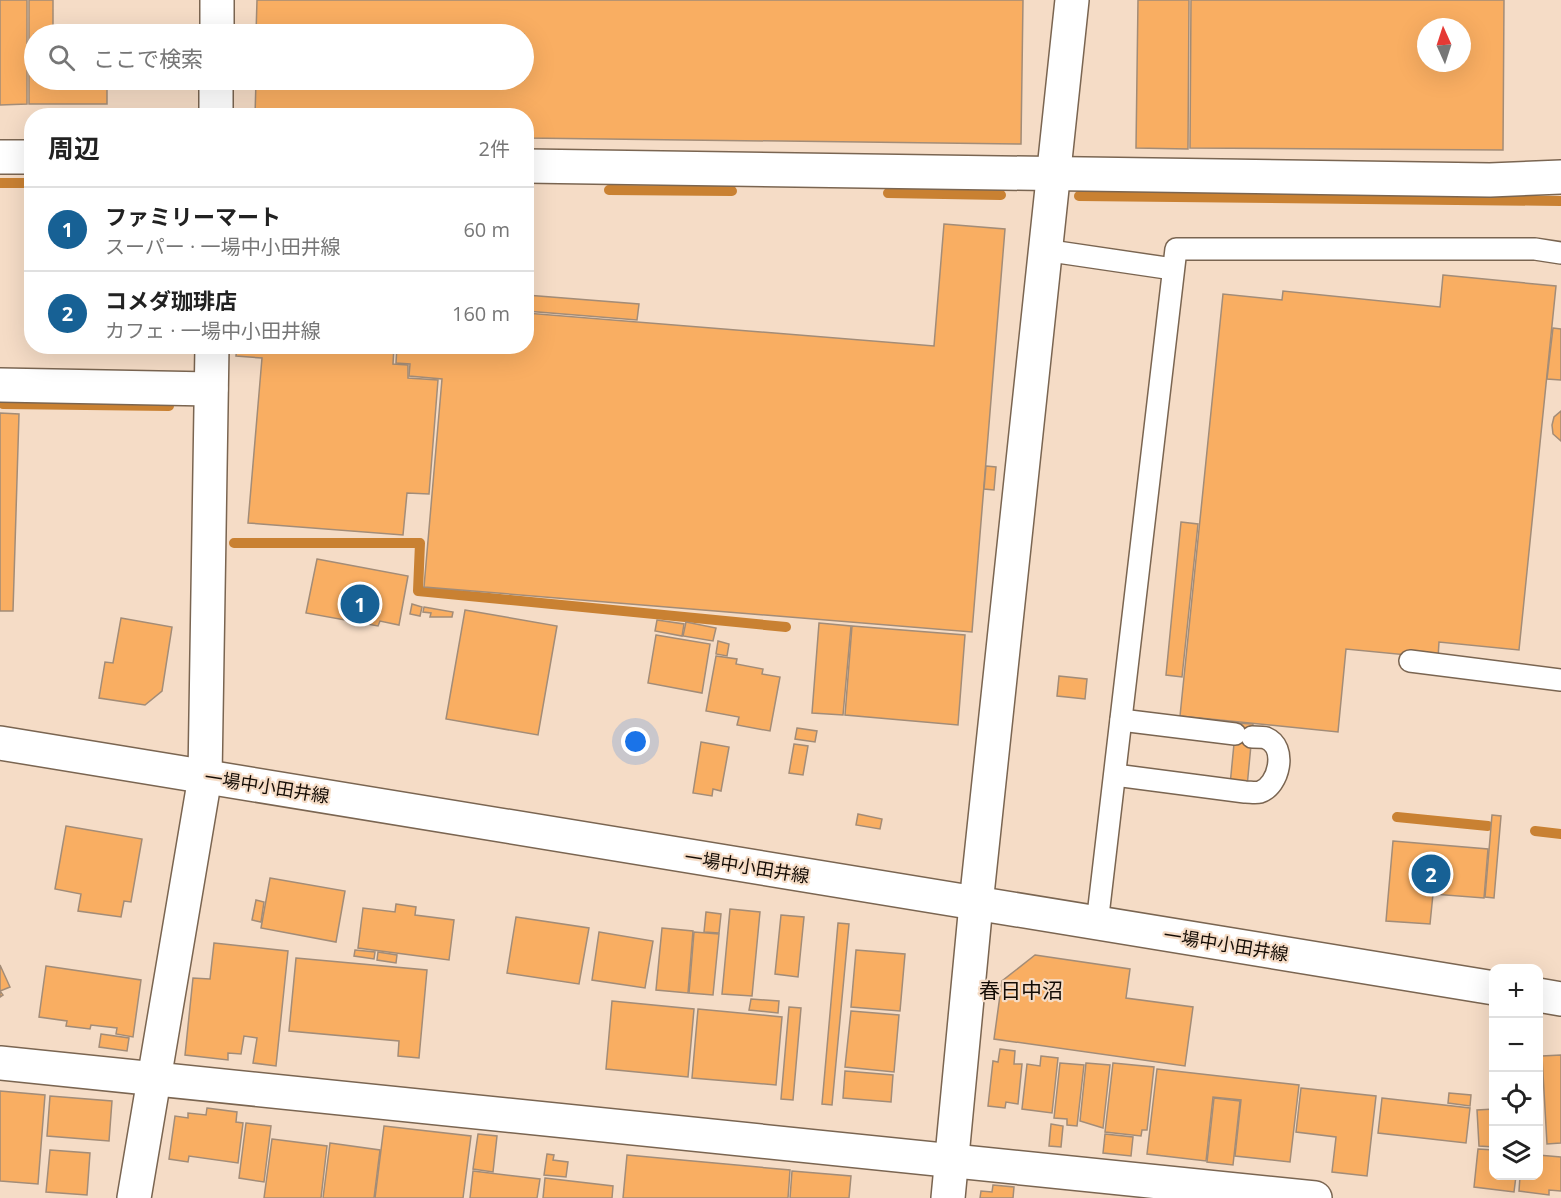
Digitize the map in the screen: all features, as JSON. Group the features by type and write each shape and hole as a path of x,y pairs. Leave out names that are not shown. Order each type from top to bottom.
{"street":[{"path":"217,0 217,24"},
{"path":"948,1198 976,904 1072,0"},
{"path":"216,90 216,108"},
{"path":"0,157 24,157"},
{"path":"534,166 1490,180 1561,177"},
{"path":"134,1198 204,777 212,354"},
{"path":"0,385 211,389"},
{"name":"一場中小田井線","path":"0,743 1489,987"},
{"path":"1543,996 1561,999"},
{"path":"0,1063 1315,1198"}],"lane":[{"path":"1098,924 1176,249 1535,249 1561,253"},
{"path":"1044,250 1173,269"},
{"path":"1410,661 1561,680"},
{"path":"1115,775 1245,792 1261,792 1271,783 1278,771 1279,758 1276,747 1267,738 1121,720"}],"building":[{"path":"0,0 27,0 27,24 24,24 24,90 27,90 27,104 0,105"},
{"path":"29,0 53,0 53,24 29,24"},
{"path":"257,0 1023,0 1021,144 534,138 534,108 255,108 256,90 534,90 534,24 256,24"},
{"path":"1138,0 1189,0 1188,149 1136,148"},
{"path":"1191,0 1504,0 1503,150 1190,148"},
{"path":"29,90 107,90 107,104 29,104"},
{"path":"944,224 1005,229 972,632 424,587 442,379 409,376 410,364 396,363 397,354 534,354 534,314 934,346"},
{"path":"1443,275 1556,286 1519,650 1439,642 1438,658 1346,649 1338,732 1180,716 1223,294 1282,300 1283,291 1440,307"},
{"path":"534,296 639,304 637,320 534,312"},
{"path":"1553,328 1561,329 1561,380 1547,379"},
{"path":"236,354 394,354 393,364 408,365 408,378 438,380 429,494 407,493 403,535 248,523 262,358 236,356"},
{"path":"1561,411 1561,441 1553,434 1552,425 1554,417"},
{"path":"0,413 19,414 13,611 0,611"},
{"path":"986,466 996,467 994,490 984,489"},
{"path":"1181,522 1198,524 1182,677 1166,675"},
{"path":"317,559 408,576 399,625 380,621 378,626 306,613"},
{"path":"412,604 422,607 420,616 410,614"},
{"path":"424,607 453,612 452,617 430,617 431,613 423,612"},
{"path":"465,610 557,626 538,735 446,719"},
{"path":"121,618 172,627 162,691 145,705 99,698 105,662 113,663"},
{"path":"657,620 684,624 682,636 655,631"},
{"path":"686,622 716,628 713,641 683,636"},
{"path":"819,623 851,626 843,715 812,713"},
{"path":"852,626 965,635 958,725 845,715"},
{"path":"656,635 710,644 702,693 648,683"},
{"path":"718,641 729,644 727,656 716,654"},
{"path":"716,656 737,659 736,664 763,669 762,674 780,677 770,731 737,725 739,717 706,711"},
{"path":"1059,676 1087,679 1085,699 1057,696"},
{"path":"1236,723 1253,724 1247,787 1230,785"},
{"path":"797,728 817,731 815,742 795,739"},
{"path":"701,742 729,747 721,791 713,789 712,796 693,793"},
{"path":"794,744 808,746 803,775 789,773"},
{"path":"858,814 882,819 880,829 856,825"},
{"path":"1492,815 1501,816 1494,898 1485,897"},
{"path":"66,826 142,839 131,902 124,901 121,917 78,911 81,894 55,889"},
{"path":"1393,841 1488,849 1484,898 1433,894 1430,924 1386,921"},
{"path":"270,878 345,891 336,942 261,928"},
{"path":"256,900 264,902 261,922 252,920"},
{"path":"396,904 416,907 415,915 454,920 449,960 358,948 363,908 395,912"},
{"path":"730,909 760,912 752,996 722,994"},
{"path":"706,912 721,914 719,933 704,932"},
{"path":"781,915 804,917 798,977 775,974"},
{"path":"516,917 589,928 579,984 507,973"},
{"path":"838,923 849,924 832,1105 822,1104"},
{"path":"662,928 693,931 688,993 656,990"},
{"path":"599,932 653,941 645,988 592,980"},
{"path":"694,932 719,934 713,995 689,993"},
{"path":"214,943 288,951 276,1066 253,1063 257,1038 244,1036 241,1054 228,1053 228,1060 185,1055 193,978 210,979"},
{"path":"355,950 375,952 374,959 354,956"},
{"path":"856,950 905,954 900,1011 851,1007"},
{"path":"378,952 397,955 396,963 377,960"},
{"path":"1035,955 1130,969 1126,998 1193,1007 1185,1066 994,1039 1002,981"},
{"path":"296,958 427,970 419,1058 398,1056 399,1041 289,1031"},
{"path":"0,965 10,987 0,991"},
{"path":"46,966 141,980 133,1037 116,1034 117,1028 91,1025 90,1029 66,1026 67,1021 39,1017"},
{"path":"751,999 779,1001 778,1013 749,1010"},
{"path":"612,1001 694,1009 688,1077 606,1069"},
{"path":"789,1007 801,1008 793,1100 781,1099"},
{"path":"698,1009 782,1017 776,1085 692,1078"},
{"path":"851,1011 899,1015 894,1072 845,1067"},
{"path":"101,1034 129,1038 127,1051 99,1047"},
{"path":"1000,1049 1015,1051 1014,1064 1022,1064 1018,1104 1006,1102 1005,1108 988,1106 993,1061 998,1062"},
{"path":"1561,1055 1561,1143 1547,1144 1543,1056"},
{"path":"1041,1056 1058,1058 1052,1113 1022,1109 1027,1064 1040,1066"},
{"path":"1060,1063 1084,1065 1077,1126 1067,1125 1067,1119 1054,1118"},
{"path":"1086,1063 1110,1065 1103,1128 1080,1121"},
{"path":"1113,1063 1154,1067 1147,1130 1142,1130 1141,1136 1105,1132"},
{"path":"1157,1069 1299,1085 1290,1162 1235,1156 1241,1100 1213,1097 1206,1161 1147,1154"},
{"path":"845,1071 893,1075 891,1102 843,1098"},
{"path":"1301,1088 1376,1096 1367,1176 1332,1172 1336,1137 1296,1132"},
{"path":"0,1091 45,1095 38,1184 0,1181"},
{"path":"1449,1093 1471,1095 1470,1106 1448,1103"},
{"path":"50,1096 112,1101 109,1141 47,1136"},
{"path":"1214,1098 1240,1101 1233,1165 1207,1162"},
{"path":"1382,1098 1470,1108 1466,1143 1378,1133"},
{"path":"207,1108 237,1112 236,1122 243,1123 238,1163 189,1156 188,1162 169,1159 175,1116 188,1118 188,1113 206,1115"},
{"path":"1489,1109 1489,1147 1479,1146 1477,1110"},
{"path":"246,1123 271,1126 264,1182 239,1178"},
{"path":"1051,1124 1063,1126 1061,1147 1049,1146"},
{"path":"384,1126 471,1136 463,1198 375,1198"},
{"path":"478,1134 497,1136 493,1172 473,1169"},
{"path":"1105,1134 1133,1137 1131,1156 1103,1153"},
{"path":"272,1139 327,1146 321,1198 264,1198"},
{"path":"330,1143 380,1150 374,1198 323,1198"},
{"path":"1478,1149 1489,1150 1489,1180 1516,1180 1514,1192 1474,1187"},
{"path":"50,1150 90,1153 87,1195 46,1192"},
{"path":"547,1154 554,1155 553,1160 568,1162 566,1177 544,1175"},
{"path":"627,1155 790,1170 788,1198 623,1198"},
{"path":"1543,1155 1561,1157 1561,1191 1549,1190 1549,1195 1519,1191 1520,1180 1543,1180"},
{"path":"473,1171 540,1179 537,1198 470,1198"},
{"path":"792,1171 851,1176 849,1198 790,1198"},
{"path":"545,1178 613,1186 612,1198 543,1198"},
{"path":"993,1185 1014,1187 1013,1198 980,1198 981,1191 992,1192"}],"waterway":[{"path":"0,183 24,183"},
{"path":"609,190 732,191"},
{"path":"888,193 1001,195"},
{"path":"1079,196 1561,201"},
{"path":"3,404 169,406"},
{"path":"234,543 420,543 418,591 786,627"},
{"path":"1397,817 1488,826"},
{"path":"1535,831 1561,834"}],"place":[{"name":"ファミリーマート","path":"360,604"},
{"name":"コメダ珈琲店","path":"1431,874"}],"district":[{"name":"春日中沼","path":"1021,991"}]}
